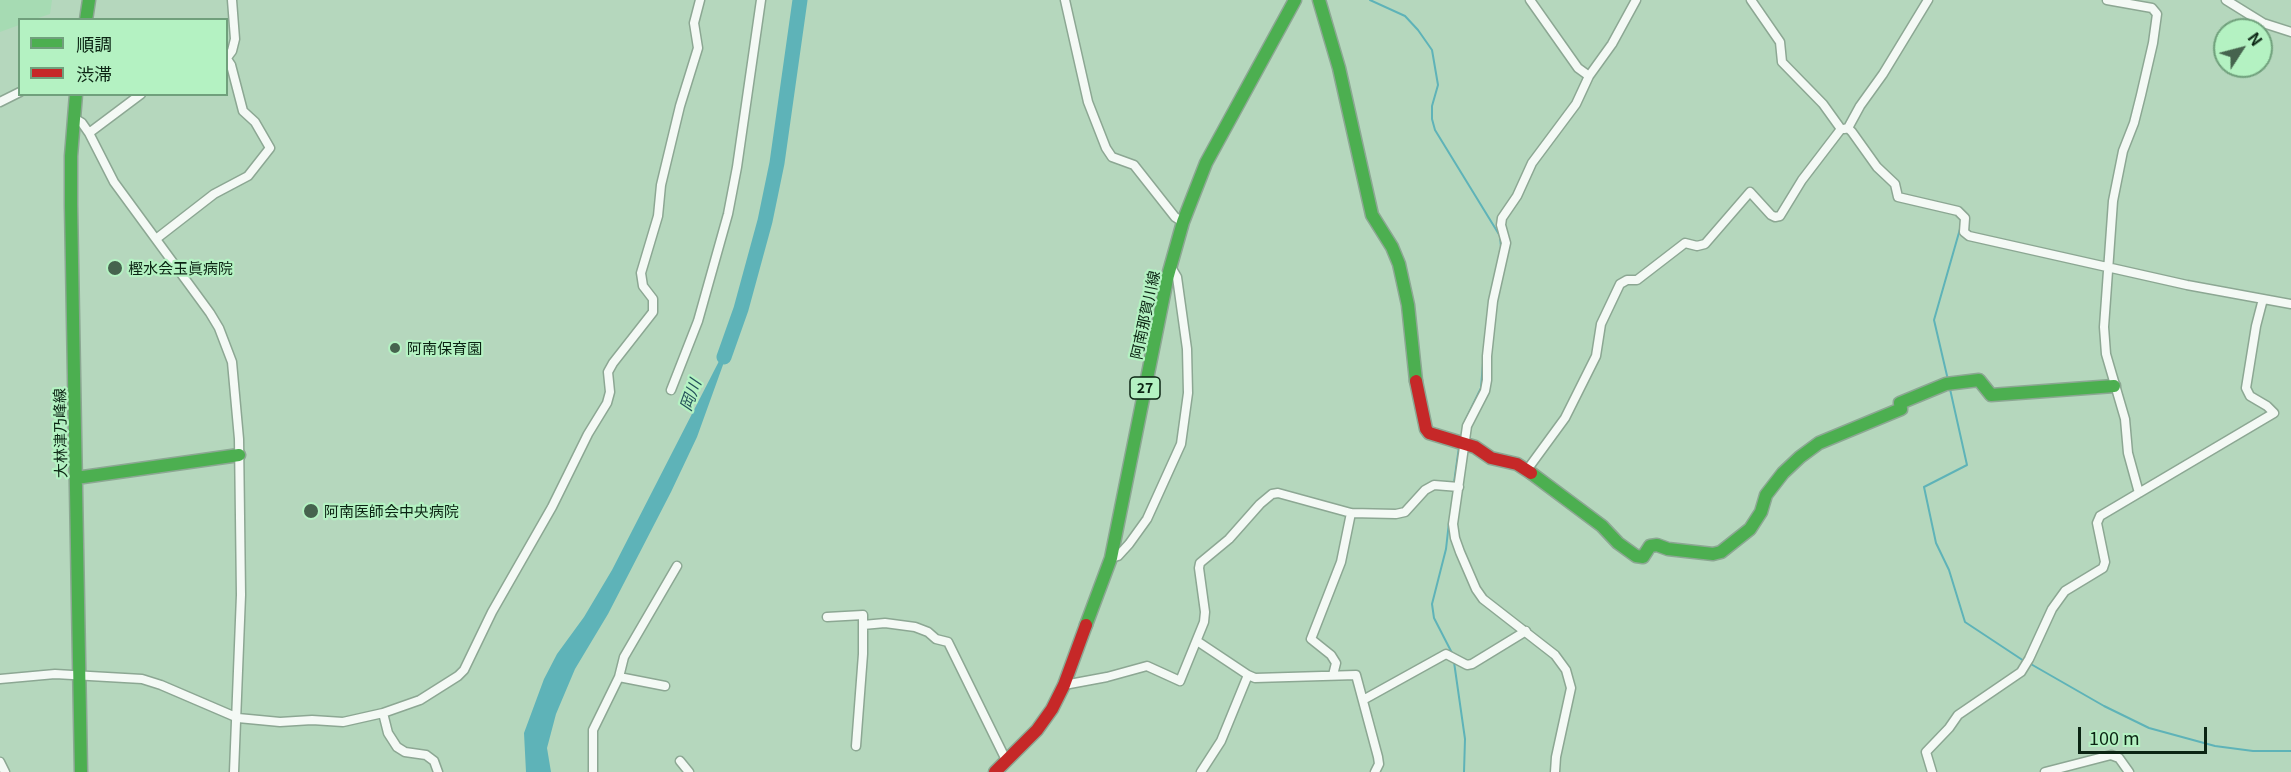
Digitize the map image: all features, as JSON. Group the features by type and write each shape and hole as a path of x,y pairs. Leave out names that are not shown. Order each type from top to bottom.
{"main road":[{"path":"86,18 89,0"},
{"name":"阿南那賀川線","path":"996,772 1037,730 1052,709 1064,685 1111,558 1170,267 1183,222 1206,163 1295,0"},
{"path":"1319,0 1339,68 1372,215 1392,247 1399,264 1408,305 1416,379 1426,429 1429,433 1475,447 1491,458 1517,464 1602,526 1618,543 1636,555 1643,557 1650,546 1657,544 1668,549 1713,554 1721,552 1750,529 1761,512 1766,495 1783,473 1800,457 1819,443 1901,409 1900,402 1946,384 1979,380 1991,395 2114,386"},
{"name":"大林津乃峰線","path":"76,96 71,205 81,772"},
{"path":"76,478 240,455"}],"street":[{"path":"228,56 235,39 232,0"},
{"path":"0,679 55,674 142,679 238,718 263,722 312,720 343,722 382,713 420,700 462,672 492,612 552,507 588,434 607,402 610,392 608,372 653,312 653,299 641,281 641,273 658,216 661,185 680,106 698,48 694,24 700,0"},
{"path":"671,390 698,321 728,214 761,0"},
{"path":"1065,0 1088,102 1106,148 1112,157 1134,165 1176,217 1183,222"},
{"path":"1530,0 1578,68 1590,76"},
{"path":"1555,772 1556,757 1571,688 1566,670 1555,655 1483,599 1476,589 1455,538 1455,487 1467,426 1485,391 1487,380 1487,356 1493,302 1506,243 1501,225 1502,218 1518,196 1532,163 1576,104 1590,76 1612,44 1636,0"},
{"path":"1751,0 1780,42 1782,62 1844,129 1852,132 1881,172 1895,184 1898,197 1958,211 1965,218 1964,232 1969,236 2187,285 2291,304"},
{"path":"1527,470 1565,418 1596,356 1601,324 1620,284 1637,280 1685,243 1697,246 1705,244 1750,192 1771,215 1780,216 1802,180 1844,129 1884,74 1928,0"},
{"path":"2107,0 2152,8 2157,14 2141,95 2134,123 2123,151 2113,201 2104,327 2106,354 2125,419 2128,453 2139,493"},
{"path":"2226,0 2263,24 2291,32"},
{"path":"156,239 214,194 248,176 270,148 255,122 243,111 231,65 228,61"},
{"path":"0,102 18,93"},
{"path":"89,133 138,96"},
{"path":"74,118 82,123 89,133 114,182 210,313 223,336 235,375 240,455 241,595 238,718 234,772"},
{"path":"1111,558 1118,556 1130,544 1147,519 1181,444 1188,393 1187,349 1177,277 1170,267"},
{"path":"1932,772 1926,752 1958,715 2021,672 2052,609 2065,591 2103,568 2105,562 2097,523 2100,516 2274,413 2250,396 2246,388 2256,326 2263,299"},
{"path":"1064,685 1147,666 1180,681 1197,641 1205,612 1200,563 1228,539 1272,494 1278,493 1351,513 1396,514 1405,512 1425,490 1434,485 1455,487"},
{"path":"1333,675 1336,663 1331,655 1311,639 1341,562 1351,513"},
{"path":"592,772 593,730 619,677 624,657 677,566"},
{"path":"827,617 863,615 856,746"},
{"path":"863,626 885,623 915,627 928,632 936,639 948,642 1007,762"},
{"path":"1363,700 1446,654 1467,665 1472,664 1526,631"},
{"path":"1197,641 1255,678 1356,675 1378,757 1379,764 1375,772"},
{"path":"1201,772 1221,741 1248,675"},
{"path":"619,677 665,686"},
{"path":"382,713 388,733 397,747 405,752 426,754 434,760 438,772"},
{"path":"2045,772 2111,755 2119,758 2129,772"},
{"path":"680,761 688,772"},
{"path":"0,762 5,772"}],"shaded area":[{"path":"0,0 52,0 50,14 38,18 18,18 18,25 0,32"}],"water":[{"path":"737,326 697,437 608,614 575,669 556,714 547,748 551,772 526,772 524,733 544,679 557,654 584,617 612,570"}],"waterway":[{"name":"岡川","path":"724,357 741,309 765,221 777,163 800,0"},
{"path":"1370,0 1405,16 1432,50 1438,85 1432,106 1435,130 1500,236 1501,247"},
{"path":"1874,170 1883,178"},
{"path":"1948,380 1934,320 1960,229"},
{"path":"1465,421 1481,388 1485,338"},
{"path":"1950,389 1967,465 1924,487 1936,543 1949,570 1965,622 2024,661"},
{"path":"1454,483 1459,447"},
{"path":"1451,510 1454,489"},
{"path":"1449,522 1446,549 1432,604 1434,618 1452,653"},
{"path":"1454,662 1465,739 1464,772"},
{"path":"2029,663 2104,706 2149,728 2215,746 2253,751 2291,751"}],"traffic: fast":[{"path":"86,18 89,0"},
{"path":"1086,625 1111,558 1167,279 1183,222 1206,163 1295,0"},
{"path":"1319,0 1339,68 1372,215 1392,247 1399,264 1408,305 1416,381"},
{"path":"76,96 71,156 71,205 81,772"},
{"path":"1531,473 1602,526 1618,543 1636,556 1643,557 1650,546 1657,545 1668,549 1713,554 1721,552 1750,529 1761,512 1766,495 1783,473 1800,457 1819,443 1901,409 1900,403 1946,384 1979,380 1991,395 2114,386"},
{"path":"76,478 239,455"}],"traffic: jam":[{"path":"1416,381 1426,429 1429,433 1475,447 1491,458 1517,464 1531,473"},
{"path":"995,772 1037,730 1052,709 1064,685 1086,625"}],"place":[{"name":"樫水会玉眞病院","path":"115,268"},
{"name":"阿南保育園","path":"395,348"},
{"name":"阿南医師会中央病院","path":"311,511"}]}
